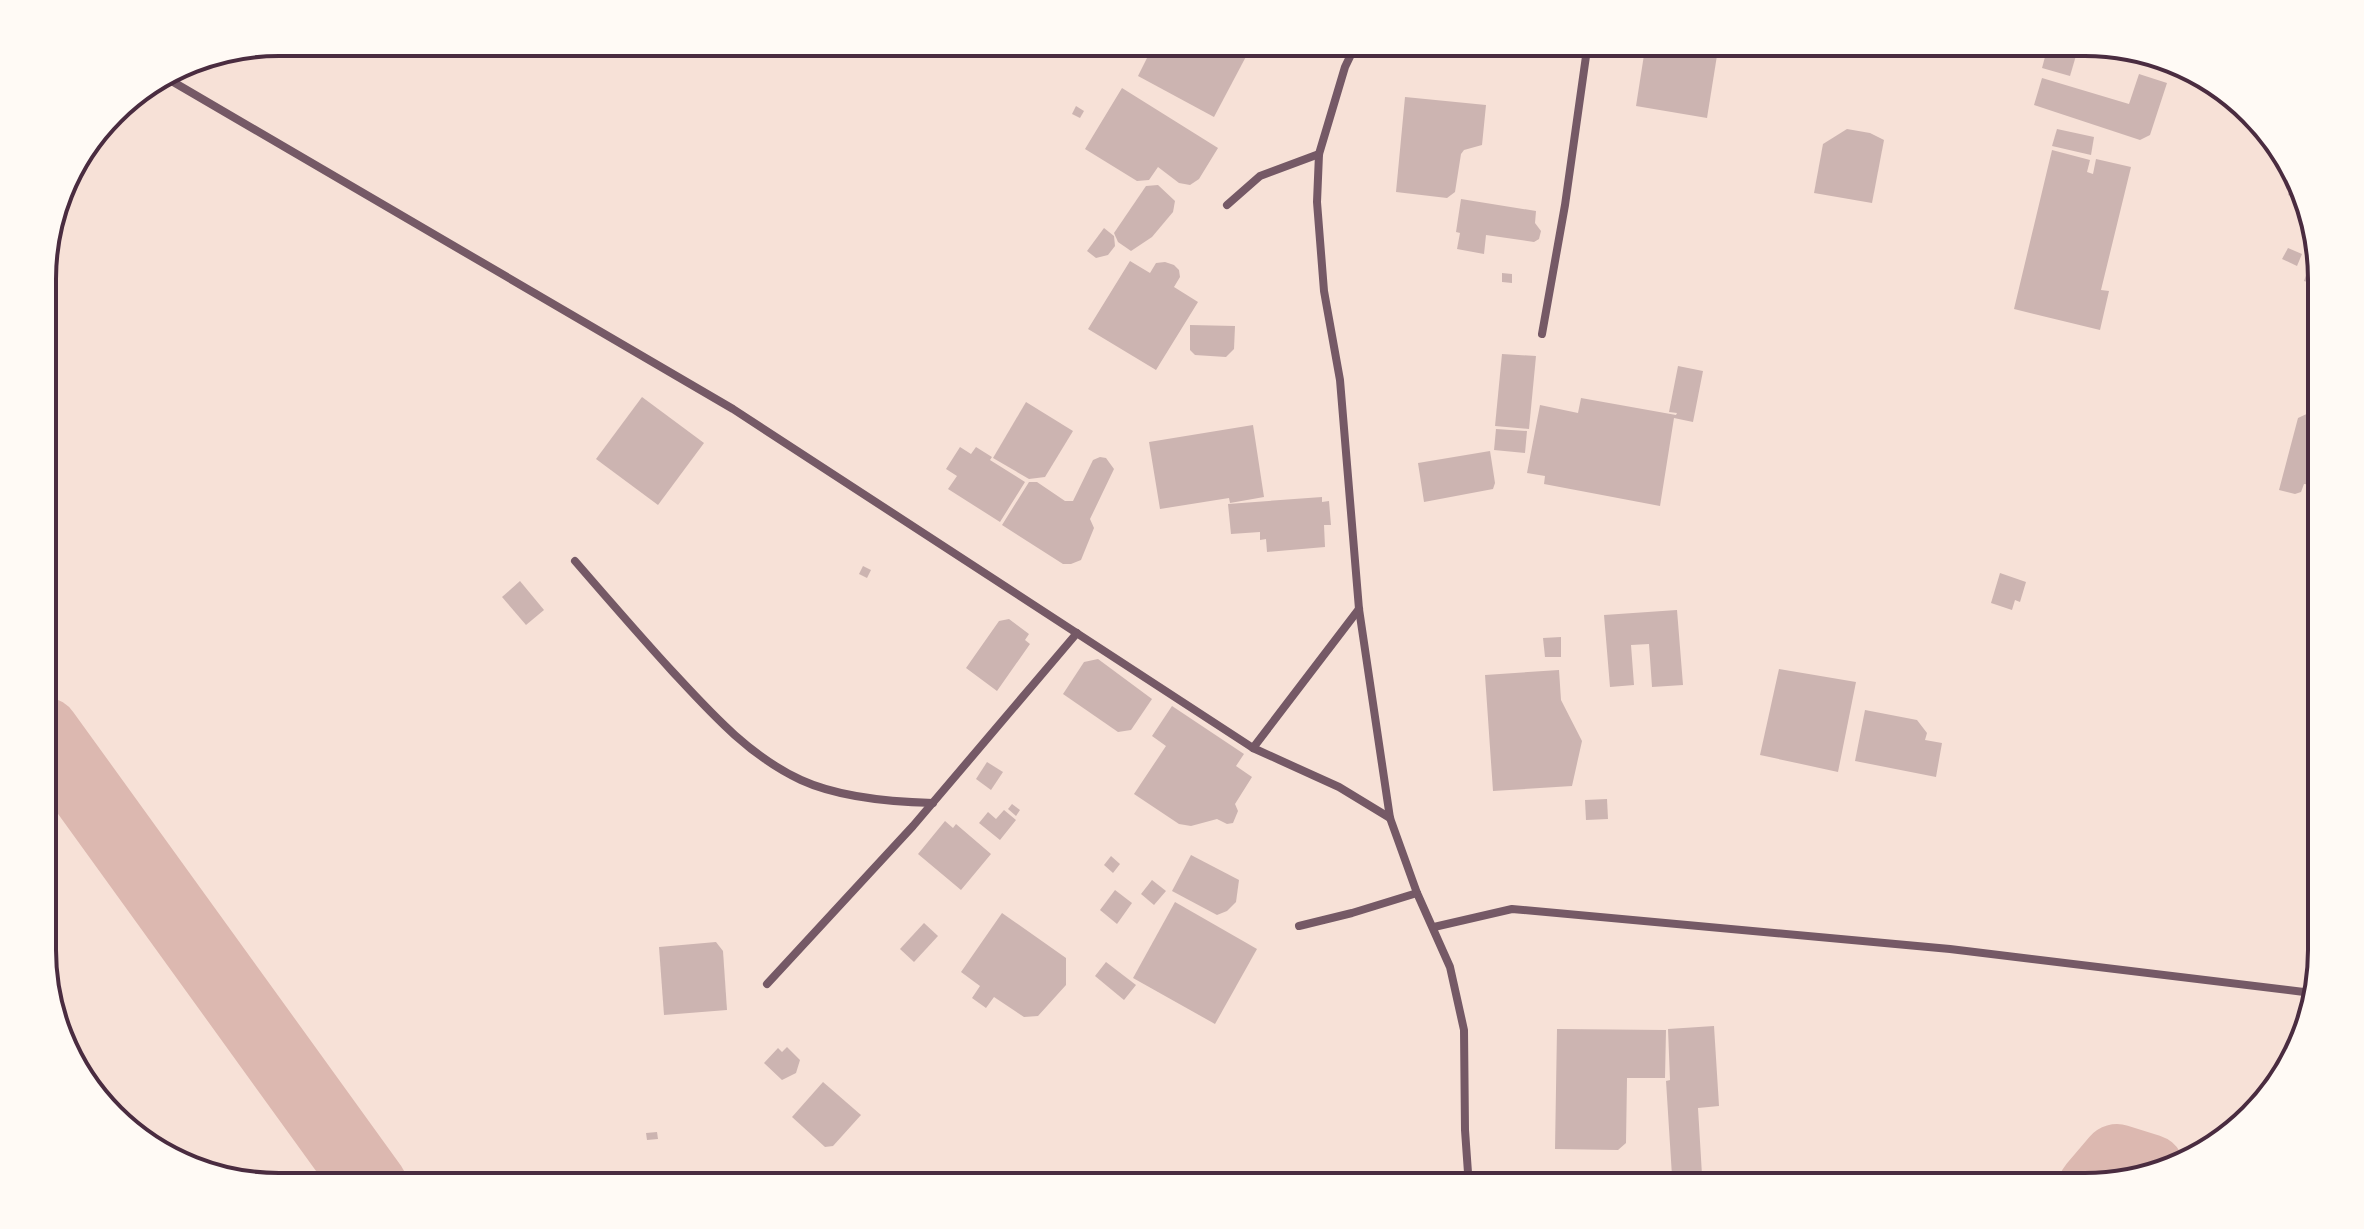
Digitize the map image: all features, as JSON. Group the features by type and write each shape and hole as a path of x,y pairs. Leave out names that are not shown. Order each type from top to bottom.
{"street":[{"path":"1350,56 1319,154 1317,202 1324,291 1340,380 1359,609 1390,818 1417,893 1450,967 1464,1030 1468,1173"},
{"path":"1542,334 1565,205 1586,56"},
{"path":"175,83 733,409 1253,748 1339,787 1390,818"},
{"path":"1227,205 1260,176 1319,154"},
{"path":"575,561 721,724 765,759 803,781 853,795 893,802 933,803"},
{"path":"1253,748 1359,609"},
{"path":"767,984 933,803 1077,633"},
{"path":"1299,926 1417,893"},
{"path":"1434,927 1512,909 1950,949 2304,992"}],"building":[{"path":"1148,56 1246,56 1214,117 1138,76"},
{"path":"1644,56 1717,56 1707,118 1636,106"},
{"path":"2045,56 2076,56 2070,76 2042,68"},
{"path":"2139,74 2167,83 2150,135 2140,140 2034,105 2042,78 2129,104"},
{"path":"1122,88 1218,148 1199,179 1190,185 1179,183 1158,167 1149,180 1137,181 1085,149"},
{"path":"1405,97 1486,105 1482,145 1464,150 1461,154 1455,192 1447,198 1396,192"},
{"path":"1076,106 1084,111 1080,118 1072,114"},
{"path":"1847,129 1870,133 1884,140 1872,203 1814,193 1823,144"},
{"path":"2057,129 2094,137 2091,155 2052,146"},
{"path":"2052,150 2090,160 2087,172 2093,174 2096,159 2131,167 2101,290 2109,291 2100,330 2014,309"},
{"path":"1158,185 1175,201 1173,212 1152,237 1131,251 1118,242 1114,233 1146,186"},
{"path":"1461,199 1536,211 1535,223 1541,231 1539,239 1534,242 1486,235 1484,254 1457,249"},
{"path":"1104,228 1114,236 1115,246 1108,255 1096,258 1087,251"},
{"path":"2288,248 2302,254 2297,266 2282,259"},
{"path":"1130,261 1150,273 1156,263 1174,265 1180,277 1174,287 1198,302 1156,370 1088,329"},
{"path":"1502,273 1512,274 1512,283 1502,282"},
{"path":"1190,325 1235,326 1234,349 1226,357 1195,355 1190,350"},
{"path":"1502,354 1536,356 1529,429 1495,426"},
{"path":"1678,366 1703,371 1693,422 1674,418 1660,506 1544,484 1545,476 1527,473 1540,405 1578,413 1581,398 1676,415 1669,412"},
{"path":"642,397 704,443 658,505 596,459"},
{"path":"1026,402 1073,431 1045,477 1029,479 993,458"},
{"path":"2308,413 2308,484 2304,484 2301,492 2295,494 2279,490 2298,418"},
{"path":"1253,425 1264,497 1230,503 1229,498 1160,509 1149,442"},
{"path":"1496,429 1527,431 1525,453 1494,450"},
{"path":"960,447 971,454 976,447 992,457 990,460 1025,482 1000,522 948,489 957,476 946,469"},
{"path":"1490,451 1495,483 1493,489 1424,502 1418,463"},
{"path":"1106,458 1114,469 1090,519 1094,528 1081,560 1063,564 1002,525 1029,482 1037,482 1065,501 1073,501 1093,460"},
{"path":"1322,497 1322,502 1329,501 1331,525 1324,525 1325,547 1267,552 1266,539 1260,540 1260,532 1231,534 1228,504"},
{"path":"863,566 871,570 867,578 859,574"},
{"path":"2000,573 2026,582 2020,602 2015,600 2012,610 1991,603"},
{"path":"520,581 544,610 526,625 502,597"},
{"path":"1677,610 1683,685 1652,687 1649,644 1631,645 1634,685 1610,687 1604,615"},
{"path":"1009,619 1029,634 1025,640 1030,644 997,691 966,668 999,621"},
{"path":"1561,637 1561,657 1545,657 1543,638"},
{"path":"1098,659 1152,699 1131,730 1118,732 1063,694 1084,662"},
{"path":"1779,669 1856,682 1838,772 1760,755"},
{"path":"1559,670 1561,700 1582,741 1572,786 1493,791 1485,675"},
{"path":"1172,706 1244,754 1236,766 1252,777 1235,804 1238,811 1233,823 1227,824 1217,819 1191,826 1179,824 1134,794 1166,746 1152,736"},
{"path":"1865,710 1917,720 1927,733 1925,740 1942,743 1936,777 1855,761"},
{"path":"987,762 1003,772 991,790 976,779"},
{"path":"1607,799 1608,819 1586,820 1585,800"},
{"path":"1012,804 1020,810 1016,816 1008,809"},
{"path":"1004,810 1016,820 1000,840 979,823 988,812 996,819"},
{"path":"945,821 953,828 956,824 991,854 961,890 918,854"},
{"path":"1191,855 1239,880 1236,902 1227,911 1217,915 1172,891"},
{"path":"1111,856 1120,864 1113,873 1104,865"},
{"path":"1152,880 1166,891 1154,905 1141,894"},
{"path":"1115,890 1132,903 1117,924 1100,910"},
{"path":"1175,902 1257,949 1215,1024 1133,978"},
{"path":"1002,913 1066,958 1066,985 1038,1016 1024,1017 994,997 986,1008 972,998 980,986 961,972"},
{"path":"924,923 938,936 914,962 900,949"},
{"path":"716,942 723,951 727,1010 664,1015 659,947"},
{"path":"1106,962 1136,985 1124,1000 1095,976"},
{"path":"1714,1026 1719,1106 1698,1108 1702,1173 1672,1173 1666,1081 1670,1080 1668,1029"},
{"path":"1557,1029 1666,1030 1665,1078 1627,1078 1626,1143 1618,1150 1555,1149"},
{"path":"787,1047 800,1060 796,1073 782,1080 764,1063 778,1048 782,1052"},
{"path":"823,1082 861,1115 833,1146 825,1147 792,1117"},
{"path":"657,1132 658,1139 647,1140 646,1133"}],"waterway":[{"path":"56,750 362,1173"},
{"path":"2107,1172 2117,1160 2137,1166"}]}
